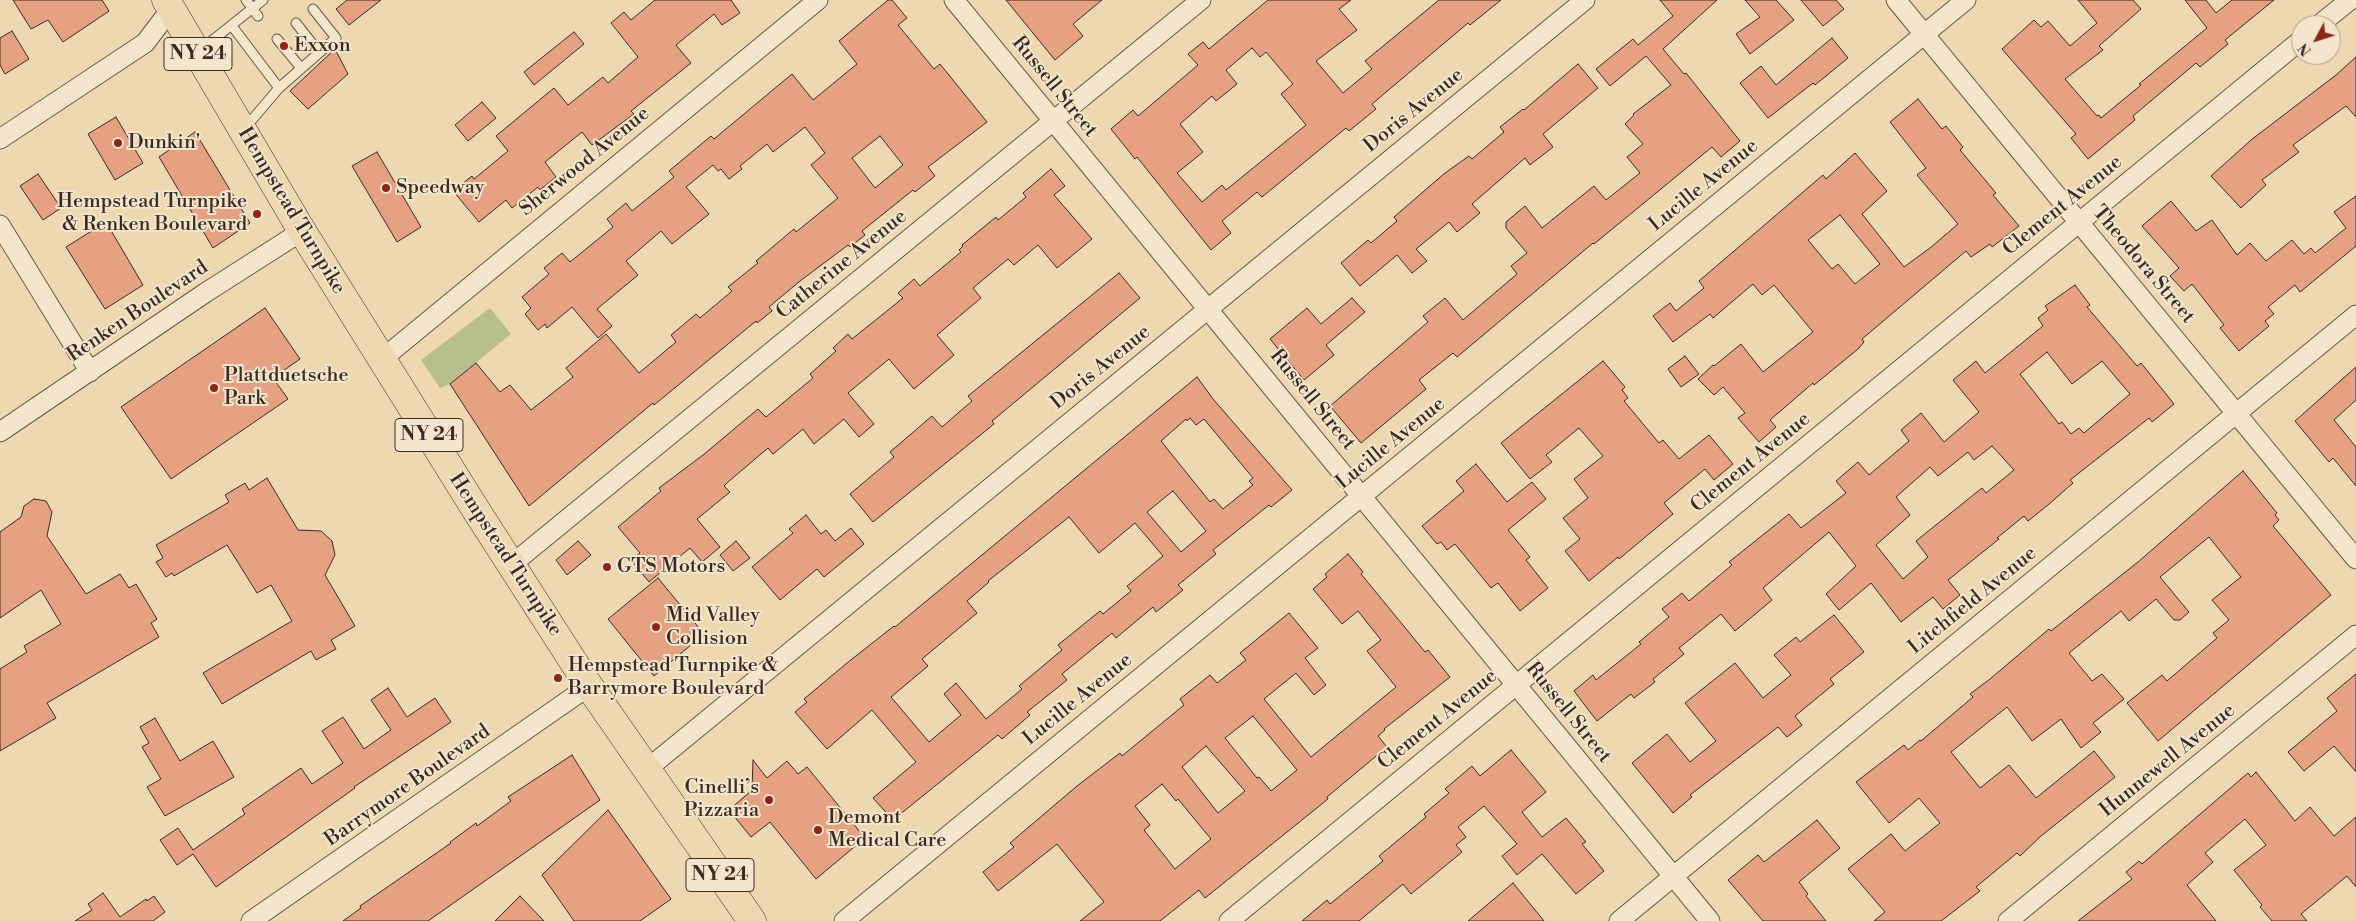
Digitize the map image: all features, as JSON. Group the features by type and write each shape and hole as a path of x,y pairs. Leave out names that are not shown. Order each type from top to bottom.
{"main road":[{"name":"Hempstead Turnpike","path":"168,4 302,231 511,565 589,686 752,921"}],"street":[{"name":"Sherwood Avenue","path":"381,360 818,0"},
{"name":"Russell Street","path":"954,0 1710,921"},
{"name":"Catherine Avenue","path":"511,565 1201,0"},
{"name":"Doris Avenue","path":"646,770 1584,0"},
{"name":"Theodora Street","path":"1896,0 2356,559"},
{"name":"Lucille Avenue","path":"844,921 1966,0"},
{"path":"2331,15 2350,0"},
{"path":"0,139 145,43 168,4"},
{"name":"Clement Avenue","path":"1228,921 2291,48"},
{"path":"0,225 90,372"},
{"name":"Renken Boulevard","path":"0,432 205,293 302,231"},
{"name":"Litchfield Avenue","path":"1618,921 2356,315"},
{"name":"Hunnewell Avenue","path":"2008,921 2356,636"},
{"name":"Barrymore Boulevard","path":"251,921 589,686"}],"lane":[{"path":"246,0 255,12"},
{"path":"197,53 232,26 255,12 263,0"},
{"path":"242,130 279,88 336,38 312,9"},
{"path":"296,23 319,52"},
{"path":"232,26 279,88"},
{"path":"277,39 301,68"}],"green space":[{"path":"490,308 511,334 450,384 440,388 421,360"}],"building":[{"path":"13,0 102,0 109,11 63,42 48,20 31,29"},
{"path":"347,0 381,0 349,25 336,9"},
{"path":"655,0 731,0 740,13 722,25 714,14 676,45 691,63 631,111 634,114 592,145 582,132 545,162 556,177 540,190 538,187 512,208 506,200 479,222 453,191 472,176 474,179 508,151 496,136 554,88 568,105 603,77 608,83 638,57 611,23 624,12 631,20"},
{"path":"888,0 892,0 907,18 898,25 934,69 940,64 987,122 928,167 935,176 915,192 913,190 862,231 865,235 850,247 848,245 800,281 769,307 772,311 757,323 756,321 654,405 653,403 529,506 450,384 476,363 500,392 510,385 531,410 573,377 566,368 606,334 639,373 676,342 671,335 696,314 700,318 732,291 728,287 758,263 756,261 794,229 796,232 838,198 811,165 825,153 805,127 773,152 767,144 740,166 742,169 729,179 721,169 718,171 713,165 686,187 709,214 672,244 661,231 626,261 638,275 597,309 612,326 598,338 572,307 547,328 545,324 538,330 525,314 531,308 522,297 549,274 544,268 562,253 570,262 613,227 607,219 626,203 632,211 674,177 669,171 711,136 714,139 792,74 813,100 857,64 839,41","holes":["880,136 903,165 875,188 852,158"]},
{"path":"1006,0 1102,0 1073,24 1083,36 1055,60"},
{"path":"1268,0 1351,0 1339,9 1357,30 1316,61 1343,93 1372,69 1365,61 1439,0 1501,0 1470,25 1468,23 1372,104 1376,109 1349,131 1346,128 1262,197 1257,192 1222,221 1231,233 1211,250 1137,157 1135,159 1111,129 1133,110 1138,116 1198,65 1188,54 1203,42 1209,49","holes":["1252,48 1260,57 1266,52 1293,84 1281,94 1306,125 1226,190 1222,185 1202,202 1177,173 1203,152 1180,124 1212,96 1216,101 1237,84 1226,70"]},
{"path":"1660,0 1717,0 1663,49 1684,74 1686,73 1740,141 1721,157 1712,147 1593,243 1457,357 1453,353 1419,380 1426,389 1361,443 1330,406 1428,322 1423,316 1445,298 1463,320 1517,274 1511,266 1527,253 1506,228 1506,222 1525,206 1542,228 1594,186 1606,200 1640,173 1627,157 1643,144 1625,124 1633,114 1671,85 1646,56 1610,86 1596,69 1633,39 1638,45 1673,16"},
{"path":"1745,0 1776,0 1794,20 1750,54 1736,34 1760,17"},
{"path":"1801,0 1836,0 1844,9 1823,26"},
{"path":"2078,0 2133,0 2141,9 2099,46 2103,50 2065,79 2097,116 2099,115 2101,118 2207,28 2185,0 2206,0 2216,13 2232,0 2274,0 2225,40 2228,44 2200,67 2196,63 2133,116 2135,120 2088,159 2071,138 2076,134 2002,49 2034,20 2041,27 2048,21 2070,46 2097,23"},
{"path":"12,31 29,59 5,74 0,65 0,38"},
{"path":"574,32 584,44 534,85 524,72"},
{"path":"1832,38 1848,58 1815,85 1813,83 1768,118 1740,83 1761,66 1776,85"},
{"path":"335,49 348,74 308,109 290,91"},
{"path":"2356,57 2356,117 2346,106 2293,145 2299,152 2262,180 2266,185 2241,208 2211,176 2251,140 2336,75"},
{"path":"1578,64 1598,88 1543,134 1553,147 1530,165 1525,158 1472,204 1480,213 1457,232 1449,222 1416,249 1427,261 1412,273 1397,255 1360,286 1341,263 1368,240 1371,243 1397,221 1394,217 1445,173 1469,156 1472,159 1504,132 1500,127 1524,110"},
{"path":"1918,99 1942,129 1946,126 1963,147 1960,150 1996,193 1993,195 2019,226 1992,247 1990,244 1971,257 1966,251 1862,339 1864,342 1858,349 1814,385 1813,383 1770,420 1776,427 1759,442 1738,418 1745,413 1723,387 1714,395 1698,379 1741,344 1763,372 1813,332 1774,285 1762,295 1753,284 1713,318 1710,314 1673,342 1653,316 1670,303 1676,311 1704,288 1699,281 1823,175 1826,179 1855,153 1887,191 1862,214 1904,267 1930,248 1958,224 1917,175 1926,168 1890,122","holes":["1840,215 1880,264 1855,284 1838,264 1832,269 1808,240"]},
{"path":"482,102 496,118 468,141 455,125"},
{"path":"116,117 143,163 115,180 88,134"},
{"path":"195,132 250,223 213,248 159,157"},
{"path":"377,152 421,227 397,242 352,166"},
{"path":"1051,169 1065,186 1054,195 1092,239 1057,268 1038,245 1014,265 1008,259 973,288 981,298 937,335 954,355 914,389 889,359 848,393 874,424 859,437 844,419 814,444 803,429 773,454 768,448 724,486 730,492 697,519 720,547 702,562 690,548 649,582 631,560 640,553 618,527 661,491 659,488 703,455 758,409 766,417 813,378 810,374 836,351 833,348 848,334 852,339 903,298 898,293 914,279 920,286 961,252 959,250 962,245 996,217 998,220 1026,197 1023,193"},
{"path":"38,174 61,208 43,220 20,186"},
{"path":"2356,196 2356,246 2300,292 2295,285 2268,307 2274,314 2265,321 2269,326 2239,351 2220,328 2224,325 2192,284 2184,291 2170,276 2179,268 2142,226 2171,201 2196,231 2212,220 2237,255 2250,243 2266,261 2292,240 2304,254 2311,248 2315,253 2346,228 2334,212"},
{"path":"106,222 143,285 105,309 66,247"},
{"path":"1119,273 1140,298 992,421 994,424 873,522 850,494 894,457 890,452 932,416 942,427 972,401 968,396"},
{"path":"2075,285 2090,305 2087,307 2137,366 2141,363 2174,404 2152,422 2149,418 2070,480 2073,483 2048,505 2028,521 2024,516 1948,580 1960,595 1943,609 1933,597 1901,622 1871,583 1839,610 1826,594 1856,566 1829,532 1763,588 1772,600 1735,631 1721,614 1679,648 1684,654 1653,679 1655,682 1634,698 1631,694 1597,721 1574,691 1593,675 1596,680 1641,644 1639,642 1669,617 1662,609 1682,593 1689,601 1732,565 1729,562 1789,514 1801,528 1846,493 1836,481 1858,462 1869,475 1909,441 1901,430 1921,413 1944,442 1979,412 1953,380 1976,361 1985,373 2043,326 2038,318 2048,310 2045,306","holes":["2047,352 2072,384 2102,361 2130,394 2084,433 2079,428 2071,434 2062,422 2059,424 2020,374","1992,446 2014,470 1986,493 1982,488 1916,541 1928,557 1903,579 1876,545 1910,515 1896,497 1930,467 1938,476 1968,452 1974,460"]},
{"path":"1352,298 1365,312 1326,345 1334,355 1304,380 1270,339 1307,308 1321,324"},
{"name":"Plattduetsche Park","path":"265,308 300,359 273,378 288,399 171,479 121,407"},
{"path":"1685,356 1699,374 1681,387 1668,369"},
{"path":"1603,361 1625,387 1622,390 1628,398 1624,401 1659,443 1663,440 1679,459 1709,435 1733,464 1714,480 1705,469 1664,503 1673,514 1619,559 1618,557 1589,581 1565,551 1580,539 1563,518 1588,498 1574,479 1603,456 1579,428 1546,455 1552,462 1530,479 1501,443"},
{"path":"2356,367 2356,400 2334,420 2356,447 2356,486 2333,458 2329,462 2295,421"},
{"path":"1197,377 1213,399 1292,490 1271,507 1269,505 1213,550 1216,554 1178,585 1183,590 1156,612 1153,607 1116,638 1112,633 1062,674 1067,680 1027,712 1030,715 1002,739 998,735 893,820 873,798 916,762 872,710 827,749 795,712 807,702 804,699 847,663 895,627","holes":["1190,418 1196,425 1204,419 1253,478 1249,481 1253,485 1223,509 1214,499 1210,502 1161,441 1186,419 1187,421","1173,491 1206,531 1181,552 1147,512","1069,517 1099,553 1135,523 1163,556 1127,586 1131,591 1103,614 1100,611 1058,645 1062,650 1019,686 1022,689 986,719 956,683 944,694 961,715 929,742 891,697 928,666 922,659 977,613 967,601 988,581"]},
{"path":"1476,464 1507,502 1532,482 1546,499 1508,530 1530,557 1526,560 1548,588 1520,611 1498,583 1491,588 1455,544 1447,550 1441,542 1437,544 1422,526 1464,491 1456,481"},
{"path":"2243,471 2277,513 2275,515 2279,520 2273,526 2331,595 2158,741 2127,703 2162,675 2167,681 2217,638 2213,633 2229,620 2212,600 2241,577 2209,537 2160,577 2189,612 2180,620 2174,620 2156,599 2129,621 2121,611 2069,653 2092,681 2102,674 2124,699 2093,723 2101,732 2081,748 2061,719 2032,741 2007,707 1951,752 1980,788 2009,765 2036,798 2094,751 2115,777 2041,836 2020,856 2017,853 1976,887 1980,891 1941,921 1874,921 1885,912 1848,869 1891,834 1905,851 1940,823 1919,798 1889,823 1856,782 1904,745 1908,750 1921,741 1973,697 1970,694 2049,629 2051,631 2138,562"},
{"path":"267,478 298,530 321,531 332,541 335,555 325,575 355,626 331,640 336,649 316,660 311,651 222,704 203,673 292,621 271,585 257,593 227,545 174,576 172,573 166,577 156,562 163,558 156,545 229,502 225,495 245,483 249,490"},
{"path":"34,499 46,501 52,512 47,536 86,594 120,574 129,588 136,584 157,619 151,623 159,637 47,703 56,718 0,751 0,669 27,652 24,646 61,624 41,590 0,618 0,532 21,517 24,506"},
{"path":"806,515 821,534 826,530 835,541 851,528 864,544 824,577 817,569 780,600 752,567 793,533 789,529"},
{"path":"578,541 591,555 567,575 556,560"},
{"path":"736,541 750,558 733,571 720,555"},
{"path":"1348,554 1363,572 1361,574 1425,652 1428,650 1450,677 1384,729 1378,736 1387,747 1327,797 1328,799 1205,898 1199,890 1160,921 1080,921 1104,902 1057,844 998,891 983,872 1014,847 1010,843 1077,786 1120,753 1122,756 1184,705 1180,699 1210,675 1217,683 1246,660 1240,653 1289,613 1318,648 1305,658 1326,685 1314,695 1296,673 1264,699 1311,757 1396,687 1367,651 1381,640 1358,611 1342,624 1313,589 1327,577 1325,574","holes":["1253,716 1297,770 1271,791 1259,777 1257,778 1225,738","1206,746 1245,791 1218,813 1182,767","1162,784 1176,801 1178,799 1211,839 1175,869 1144,830 1150,825 1135,806"]},
{"name":"Mid Valley Collision","path":"658,578 704,634 654,676 608,619"},
{"path":"1834,615 1864,652 1830,679 1834,684 1795,716 1802,725 1787,737 1778,727 1690,795 1692,797 1673,813 1632,763 1667,734 1690,762 1716,741 1685,703 1735,663 1763,698 1791,675 1774,655 1796,637 1800,642"},
{"path":"2356,674 2356,772 2334,746 2304,771 2288,752 2337,711 2327,698"},
{"path":"388,688 407,717 435,698 451,722 354,787 216,887 193,854 177,865 160,840 178,828 193,850 245,814 242,809 301,768 312,784 343,763 322,731 343,717 364,749 391,730 371,700"},
{"path":"155,718 180,761 213,741 234,777 165,816 147,787 161,779 142,747 149,743 140,727"},
{"path":"1511,750 1546,792 1522,812 1542,837 1566,818 1586,842 1582,844 1604,871 1576,894 1542,854 1517,875 1502,856 1517,844 1484,806 1458,827 1466,837 1456,845 1462,852 1411,894 1403,884 1359,921 1302,921 1327,900 1330,904 1383,861 1379,856 1426,817 1424,814 1449,793 1445,789 1472,766 1480,776"},
{"path":"572,755 600,800 428,921 343,921 361,908 360,906 451,843 476,823 477,826 511,801 508,797"},
{"path":"753,760 767,778 787,761 798,774 807,767 865,838 816,879 770,822 751,837 729,810 752,790"},
{"path":"2256,772 2295,821 2310,807 2334,836 2356,817 2356,887 2347,876 2301,914 2307,921 2272,921 2260,907 2262,905 2234,870 2266,845 2245,819 2205,853 2213,862 2187,885 2216,921 2078,921 2132,879 2126,872 2139,861 2142,864 2248,773 2251,777"},
{"path":"608,810 671,899 640,921 574,921 542,875"},
{"path":"1817,820 1840,848 1799,882 1808,894 1806,896 1826,921 1763,921 1728,880 1758,855 1764,862"},
{"path":"1513,883 1544,921 1468,921"},
{"path":"103,893 120,917 146,899 147,901 154,896 165,912 153,921 75,921 92,910 88,904"},
{"path":"520,896 544,921 495,921"}],"place":[{"name":"Exxon","path":"284,46"},
{"name":"Dunkin'","path":"118,143"},
{"name":"Speedway","path":"386,188"},
{"name":"Hempstead Turnpike & Renken Boulevard","path":"257,214"},
{"name":"Plattduetsche Park","path":"214,388"},
{"name":"GTS Motors","path":"607,567"},
{"name":"Mid Valley Collision","path":"656,627"},
{"name":"Hempstead Turnpike & Barrymore Boulevard","path":"558,678"},
{"name":"Cinelli’s Pizzaria","path":"769,800"},
{"name":"Demont Medical Care","path":"818,830"}]}
